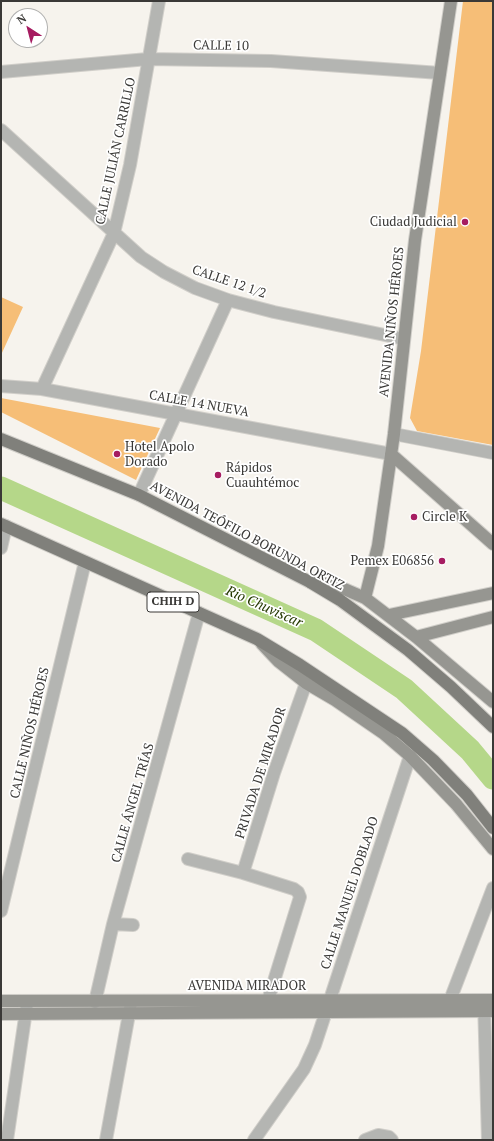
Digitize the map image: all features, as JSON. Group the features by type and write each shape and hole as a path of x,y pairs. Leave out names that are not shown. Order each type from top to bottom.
{"main road":[{"name":"AVENIDA NIÑOS HÉROES","path":"364,598 378,546 394,434 415,240 451,1"},
{"name":"AVENIDA TEÓFILO BORUNDA ORTIZ","path":"1,439 139,495 310,582 340,600 440,678 493,728"},
{"path":"391,454 493,544"},
{"name":"CHIH D","path":"3,525 256,639 340,690 402,733 433,760 467,795 493,828"},
{"path":"310,582 335,585 364,598 389,615 493,702"},
{"path":"389,615 493,593"},
{"path":"416,637 493,617"},
{"path":"256,639 278,661 306,683 335,700 383,733 410,756 456,804 493,849"},
{"name":"AVENIDA MIRADOR","path":"1,1001 95,1002 452,999 488,1006"},
{"name":"AVENIDA MIRADOR","path":"1,1014 446,1011 488,1006"}],"street":[{"name":"CALLE JULIÁN CARRILLO","path":"42,389 114,233 130,165 159,1"},
{"name":"CALLE 10","path":"1,72 148,59 271,61 440,73"},
{"name":"CALLE 12 1/2","path":"1,130 141,257 164,272 196,288 228,300 290,315 404,339"},
{"path":"139,495 228,300"},
{"name":"CALLE 14 NUEVA","path":"1,386 42,389 391,454"},
{"path":"394,434 493,453"},
{"path":"1,548 3,525"},
{"name":"CALLE NIÑOS HÉROES","path":"1,910 5,881 85,562"},
{"name":"CALLE ÁNGEL TRÍAS","path":"95,1002 113,924 157,770 199,613"},
{"name":"PRIVADA DE MIRADOR","path":"243,872 274,773 306,683"},
{"name":"CALLE MANUEL DOBLADO","path":"254,1140 304,1069 326,1012 410,756"},
{"path":"188,859 243,872 294,888 300,897 264,1013"},
{"path":"446,1011 452,999 493,888"},
{"path":"113,924 133,925"},
{"path":"7,1140 27,1001"},
{"path":"106,1140 132,1001"},
{"path":"488,1006 488,1140"},
{"path":"365,1140 378,1135 388,1137 392,1140"}],"building":[{"name":"Ciudad Judicial","path":"463,1 493,1 493,445 417,431 410,418 421,351"},
{"path":"1,297 23,307 1,355"},
{"name":"Hotel Apolo Dorado","path":"1,398 160,428 136,480 1,412"}],"waterway":[{"name":"Rio Chuviscar","path":"1,488 316,630 404,689 470,750 493,778"}],"place":[{"name":"Ciudad Judicial","path":"465,222"},
{"name":"Hotel Apolo Dorado","path":"117,454"},
{"name":"Rápidos Cuauhtémoc","path":"218,475"},
{"name":"Circle K","path":"414,517"},
{"name":"Pemex E06856","path":"442,561"}]}
